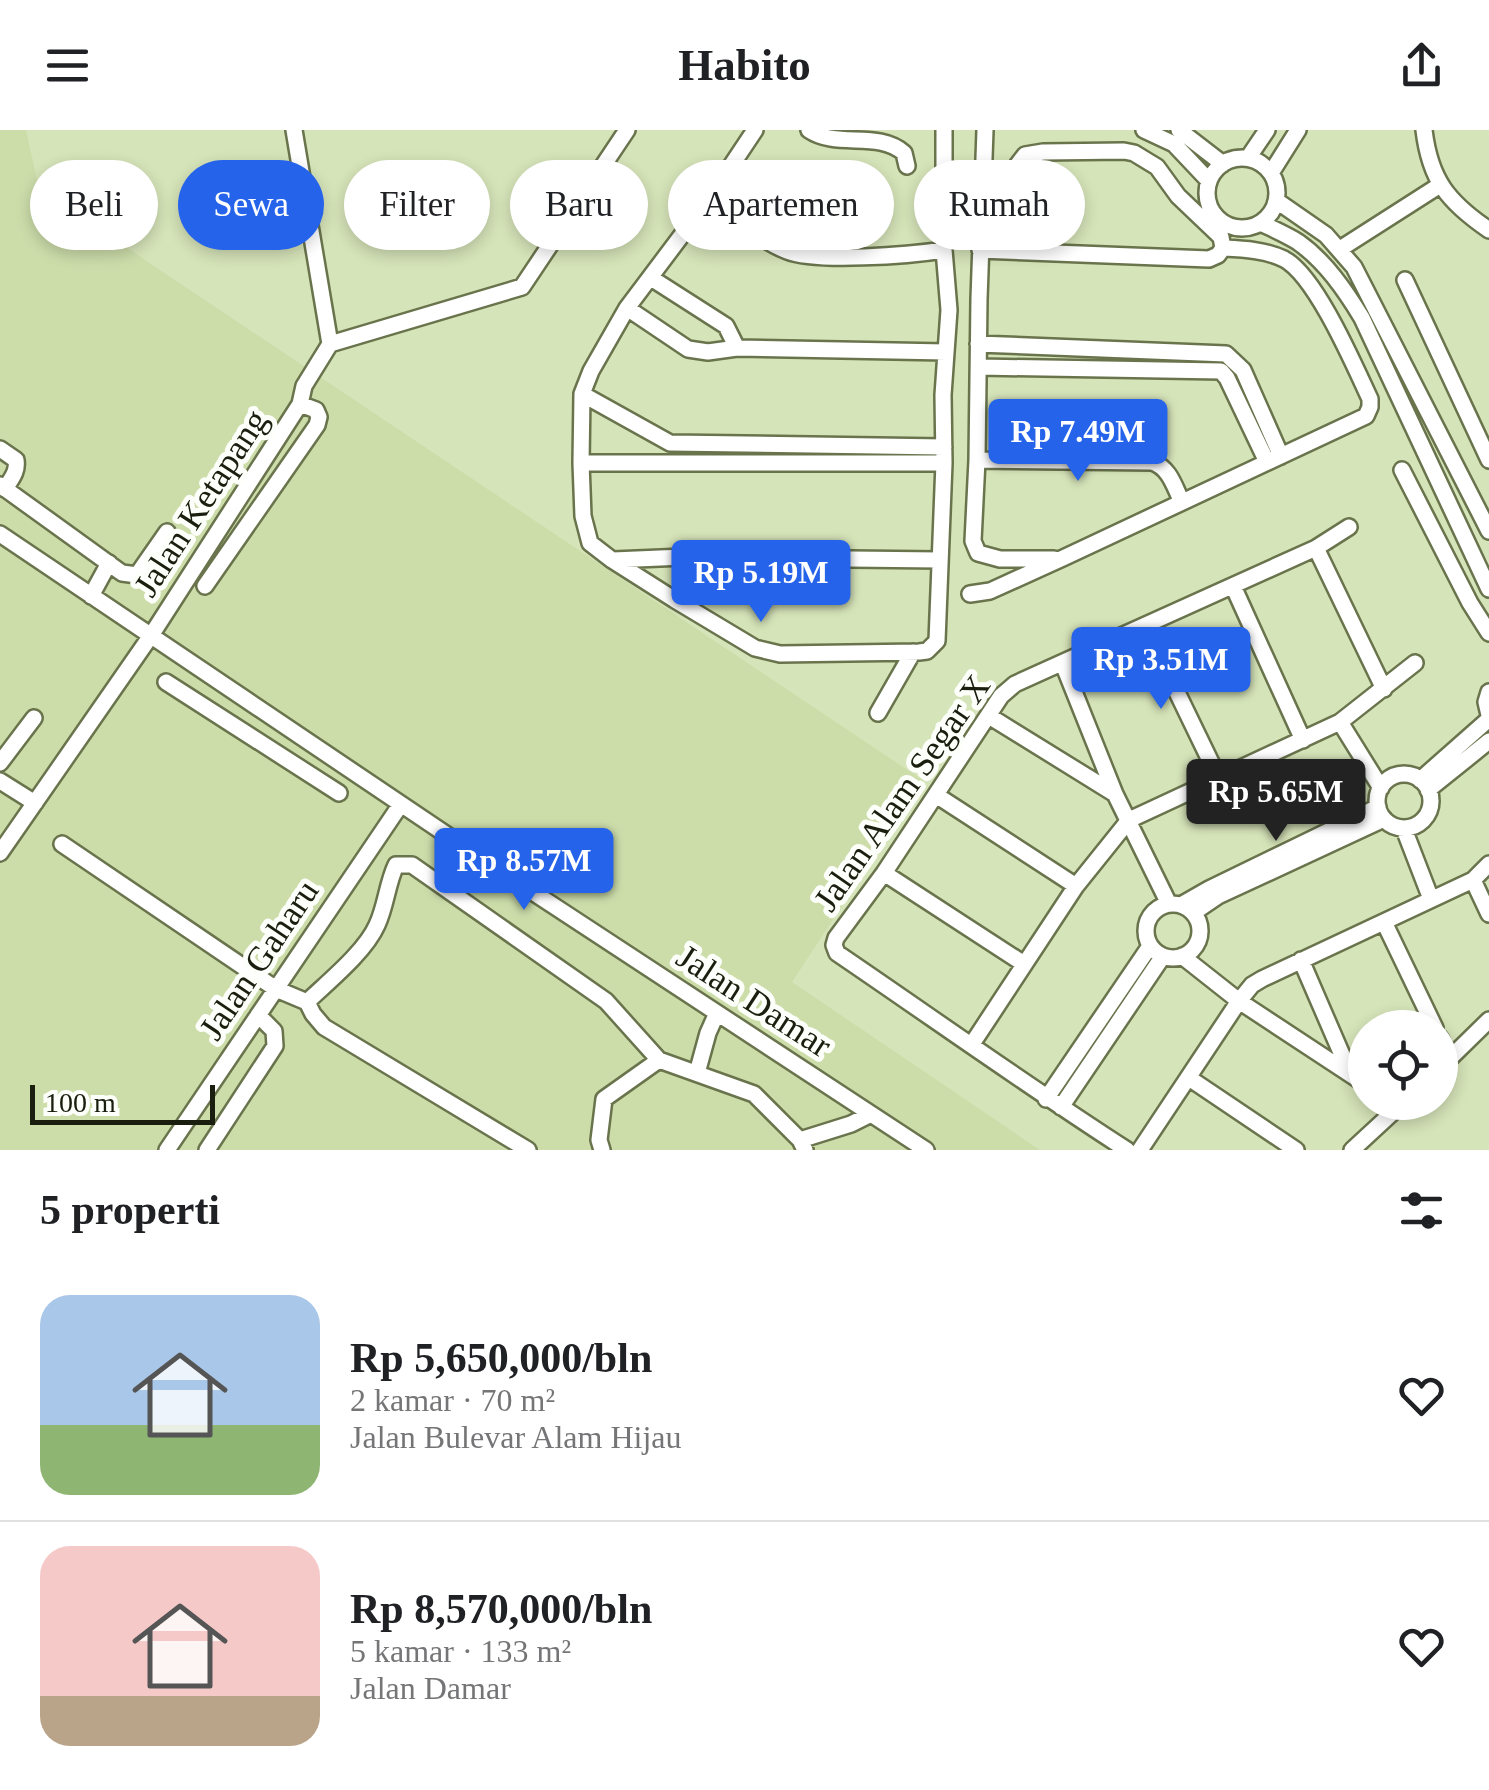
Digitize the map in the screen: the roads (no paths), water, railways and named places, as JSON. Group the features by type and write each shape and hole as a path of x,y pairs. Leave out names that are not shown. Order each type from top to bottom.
{"street":[{"path":"294,130 330,344 522,288 627,130"},
{"path":"735,160 755,130"},
{"path":"809,130 830,139 888,144 904,154 906,166"},
{"path":"944,130 944,160"},
{"path":"984,160 985,130"},
{"path":"1144,130 1174,144 1209,181"},
{"path":"1179,130 1223,164"},
{"path":"1248,158 1267,130"},
{"path":"1271,172 1298,130"},
{"path":"1424,130 1427,154 1440,185 1462,211 1489,230"},
{"path":"1021,160 1025,155 1044,152 1134,153 1157,167 1178,196 1221,237 1223,248 1209,258 980,250 972,541 978,553 1000,559 1063,558"},
{"path":"1248,158 1271,172 1278,191 1277,201 1261,223 1251,228 1229,226 1208,203 1209,181 1223,164 1248,158"},
{"path":"1340,249 1440,185"},
{"path":"1277,201 1326,235 1354,267 1484,510 1489,531"},
{"path":"1261,223 1307,250 1339,282 1362,318 1489,589"},
{"path":"970,594 990,591 1366,416 1370,399 1311,287 1286,260 1250,249 1223,248"},
{"path":"671,250 627,308 582,394 581,462 590,542 691,610 766,652 927,651 939,635 948,310 944,250 887,255 798,255 786,250"},
{"path":"651,278 726,326 737,348"},
{"path":"1405,280 1489,460"},
{"path":"627,308 688,350 946,352"},
{"name":"Jalan Ketapang","path":"2,845 152,634 300,404 304,386 330,344"},
{"path":"978,344 1219,353 1226,364"},
{"path":"979,367 1226,364 1243,370 1274,459"},
{"path":"582,394 670,444 944,455"},
{"path":"205,586 317,425 316,410 300,404"},
{"path":"663,464 670,444"},
{"path":"0,449 16,460 17,466 17,472 2,487 122,573 136,574 167,532"},
{"path":"581,462 663,464 944,455"},
{"path":"977,460 1152,462 1167,472 1182,502"},
{"path":"1402,470 1489,634"},
{"name":"Jalan Alam Segar X","path":"972,1044 837,953 834,945 1001,696 1016,684 1316,548 1349,528"},
{"name":"Jalan Damar","path":"0,534 926,1150"},
{"path":"1316,548 1384,689"},
{"path":"612,560 939,560"},
{"path":"91,596 109,564"},
{"path":"1233,586 1303,740"},
{"path":"1145,626 1219,778"},
{"path":"878,712 912,652"},
{"path":"1127,1150 972,1044 1076,886 1128,820 1340,722 1415,662"},
{"path":"1063,664 1128,820 1181,907 1198,922 1197,942 1182,956"},
{"path":"166,682 339,794"},
{"path":"1424,784 1489,716 1489,692"},
{"path":"990,716 1116,794"},
{"path":"0,763 34,718"},
{"path":"1340,722 1381,788"},
{"path":"292,764 304,739"},
{"path":"1424,784 1489,740"},
{"path":"1398,775 1410,775 1424,784 1431,803 1427,816 1417,825 1392,826 1381,813 1381,788 1398,775"},
{"path":"0,780 34,803"},
{"path":"936,795 1076,886"},
{"name":"Jalan Gaharu","path":"167,1150 401,804"},
{"path":"1348,1072 1239,1001 1182,956 1156,951 1146,936 1146,925 1159,908 1181,907 1218,896 1381,813"},
{"path":"1404,828 1431,898"},
{"path":"62,844 276,989 308,1002 324,1027 528,1150"},
{"path":"308,1002 350,962 377,927 396,864 412,864 606,1000 659,1060 754,1094 802,1145 871,1114"},
{"path":"1140,1150 1252,985 1473,880 1489,864"},
{"path":"884,872 1024,964"},
{"path":"1473,880 1489,914"},
{"path":"1384,922 1426,1010"},
{"path":"1054,1103 1156,951"},
{"path":"1301,960 1348,1068"},
{"path":"698,1073 717,1013"},
{"path":"207,1150 275,1046 274,1031 258,1015"},
{"path":"1458,1051 1489,1020"},
{"path":"602,1150 604,1099 659,1060"},
{"path":"1189,1078 1296,1150"},
{"path":"1352,1150 1382,1120"}]}
